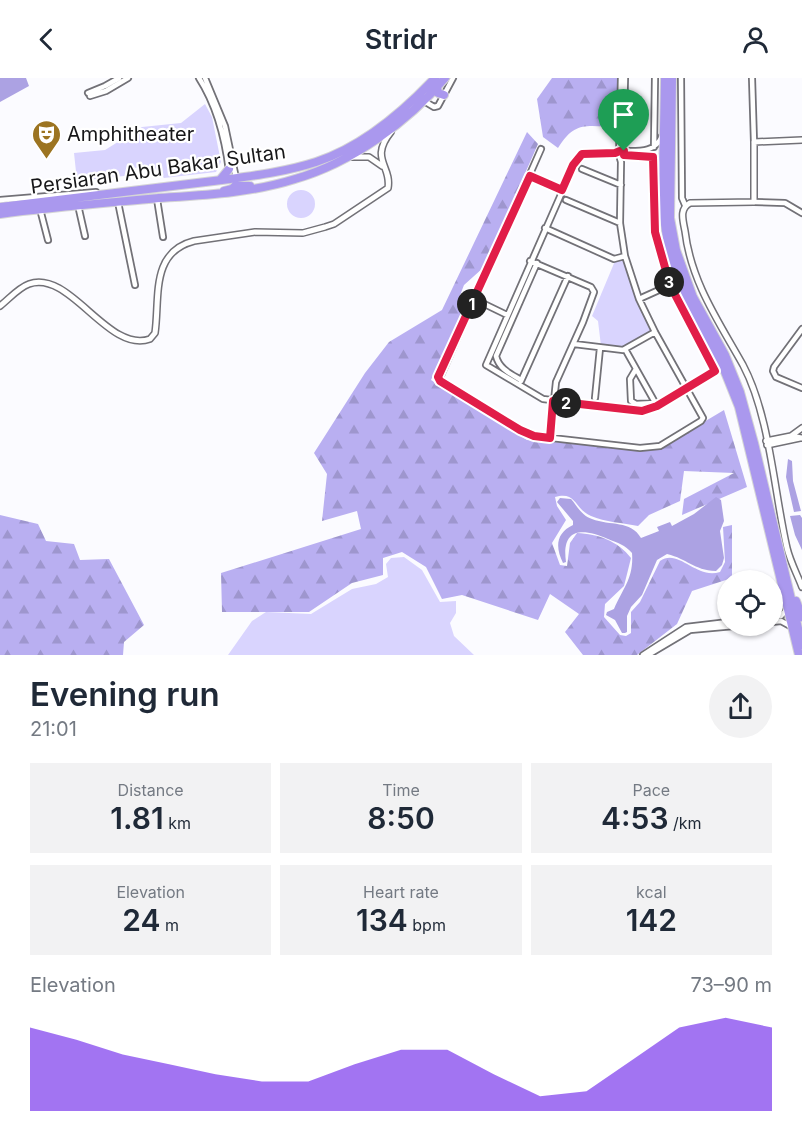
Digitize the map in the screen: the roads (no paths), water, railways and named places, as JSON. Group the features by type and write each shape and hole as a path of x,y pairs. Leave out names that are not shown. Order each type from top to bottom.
{"highway":[{"name":"Persiaran Abu Bakar Sultan","path":"0,207 220,180 233,176 246,177 296,168 334,155 380,128 407,107 435,78"},
{"name":"Persiaran Abu Bakar Sultan","path":"0,214 238,192 284,182 314,172 344,157 400,121 424,101 445,78"},
{"path":"664,78 663,179 666,237 671,258 689,303 720,369 734,392 799,655"},
{"path":"672,78 670,208 674,242 693,297 725,355 740,392 802,645"},
{"path":"435,89 444,95"},
{"path":"193,196 227,190 233,176 284,182"},
{"path":"787,580 801,614"}],"street":[{"path":"119,78 89,94 106,91 128,78"},
{"path":"199,78 221,127 233,176"},
{"path":"205,78 220,112 233,176"},
{"path":"424,101 434,107 439,104 453,78"},
{"path":"541,149 439,380 520,430 534,436 640,448 657,447 702,420 703,416 655,332 639,299 625,256 620,223 623,78"},
{"path":"654,147 655,78"},
{"path":"681,78 682,198 686,205"},
{"path":"752,78 756,202"},
{"path":"435,89 435,99 439,104"},
{"path":"0,306 27,284 46,282 58,286 125,337 138,341 150,339 155,333 162,266 176,248 186,243 209,238 255,232 303,233 334,224 386,191 389,183 383,167 382,146 400,121"},
{"path":"653,157 655,232 670,285 720,369 642,411 543,399 486,366 573,165 582,154 647,151 662,139 664,131"},
{"path":"754,142 802,140"},
{"path":"620,153 653,157 657,160 663,179"},
{"path":"344,157 369,157 383,167"},
{"path":"582,169 621,185"},
{"path":"530,176 562,190"},
{"path":"0,200 123,189 138,190"},
{"path":"157,199 163,237"},
{"path":"566,200 620,223"},
{"path":"118,202 135,285"},
{"path":"802,213 785,203 769,202 690,203 686,205 682,213 686,241 698,284 750,382 766,443 788,550 802,587"},
{"path":"78,205 85,236"},
{"path":"40,209 48,240"},
{"path":"545,228 614,259 625,256"},
{"path":"530,261 593,289 594,295 556,382 550,438"},
{"path":"521,380 506,371 497,362 496,356 537,263"},
{"path":"519,386 568,276"},
{"path":"639,299 670,285"},
{"path":"474,299 507,315"},
{"path":"802,329 773,371 776,377 802,388"},
{"path":"574,344 625,349 655,332"},
{"path":"595,398 600,348"},
{"path":"625,349 656,404"},
{"path":"636,369 630,379 631,401 636,404 656,404"},
{"path":"766,443 791,436 802,428"},
{"path":"801,438 802,428"},
{"path":"791,436 801,438"},
{"path":"766,443 801,438"},
{"path":"783,614 787,609"},
{"path":"783,622 792,627"},
{"path":"643,655 686,627 717,623"},
{"path":"648,655 690,630 717,628"}],"place":[{"name":"Amphitheater","path":"46,160"}]}
